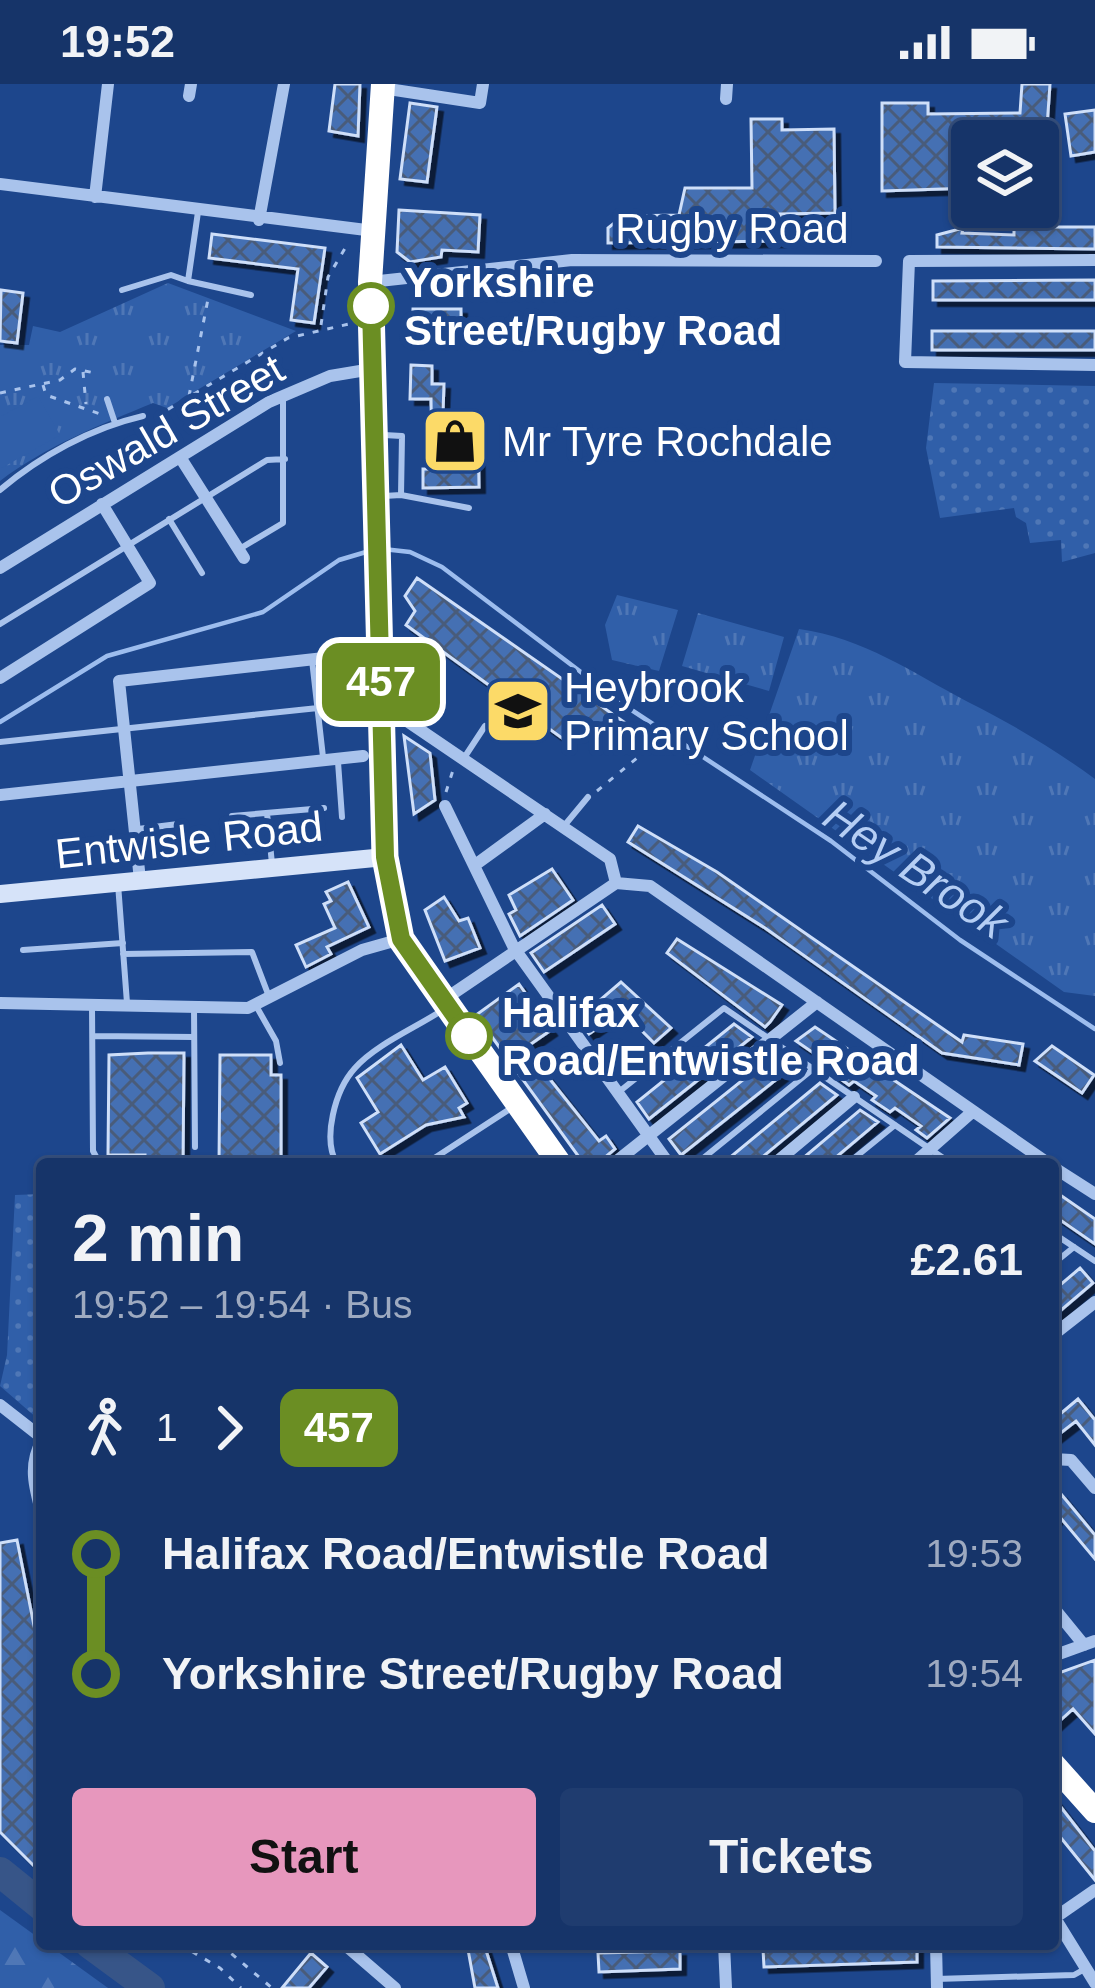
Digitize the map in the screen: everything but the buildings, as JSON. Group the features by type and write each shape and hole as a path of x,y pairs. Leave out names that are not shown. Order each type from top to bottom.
{"highway":[{"path":"382,86 367,230 385,857 401,939 555,1158"},
{"path":"1059,1771 1095,1810"}],"main road":[{"name":"Entwisle Road","path":"0,895 385,857"}],"street":[{"path":"95,197 108,84"},
{"path":"259,220 284,84"},
{"path":"382,86 480,103 483,84"},
{"path":"0,184 367,230"},
{"name":"Rugby Road","path":"370,282 572,260 876,261"},
{"name":"Rugby Road","path":"1095,260 909,261 905,362 1095,365"},
{"name":"Oswald Street","path":"0,568 283,395 330,376 373,368"},
{"path":"180,457 241,554"},
{"path":"0,678 150,583 103,504"},
{"path":"140,880 119,681 312,653 334,657"},
{"path":"407,721 610,859 616,883"},
{"path":"0,795 363,756"},
{"path":"445,806 514,948 664,1158"},
{"path":"476,865 545,814"},
{"path":"447,1002 514,948 616,883 650,886 1040,1158"},
{"path":"0,1003 255,1004 362,950 401,939"},
{"path":"621,1158 817,1002"},
{"path":"781,1158 854,1097"},
{"path":"920,1158 970,1113"},
{"path":"1059,1170 1095,1194"},
{"path":"1059,1330 1095,1302"},
{"path":"0,1405 36,1434"},
{"path":"1059,1459 1071,1460 1095,1488"},
{"path":"1059,1613 1089,1643 1059,1654"},
{"path":"1059,1915 1095,1890"},
{"path":"1059,1926 1095,1983"},
{"path":"351,1950 395,1988"},
{"path":"513,1950 524,1988"},
{"path":"724,1950 726,1988"},
{"path":"936,1950 936,1983"}],"lane":[{"path":"188,280 198,212"},
{"path":"122,290 171,275 251,296"},
{"path":"241,554 283,523 283,395"},
{"path":"107,399 114,419"},
{"path":"0,490 28,466 114,419 142,416"},
{"path":"374,434 403,436 401,495"},
{"path":"0,624 267,460 285,459"},
{"path":"373,497 401,495 470,508"},
{"path":"169,520 202,572"},
{"path":"312,653 318,709 342,817"},
{"path":"0,742 318,709"},
{"path":"461,757 485,726"},
{"path":"563,827 589,797"},
{"path":"232,816 324,808"},
{"path":"267,813 272,868"},
{"path":"134,830 178,824"},
{"path":"118,882 128,1006"},
{"path":"23,950 123,943"},
{"path":"124,954 252,952 269,997"},
{"path":"333,1158 328,1150 329,1131 355,1068 447,1002"},
{"path":"255,1004 276,1041 280,1063"},
{"path":"92,1006 97,1158"},
{"path":"194,1007 195,1147"},
{"path":"617,1093 724,1008 943,1158"},
{"path":"92,1036 194,1037"},
{"path":"703,1158 813,1069"},
{"path":"436,1158 516,1106"},
{"path":"855,1158 895,1125"},
{"path":"1059,1237 1095,1261"},
{"path":"1059,1259 1074,1246"},
{"path":"36,1444 29,1457 36,1502"},
{"path":"936,1983 1074,1975 1085,1968"}],"path":[{"path":"320,327 333,264 367,230"},
{"path":"189,396 211,286"},
{"path":"142,416 151,420 288,338 320,327 371,322"},
{"path":"83,370 86,405"},
{"path":"0,393 15,394 83,370 95,373"},
{"path":"42,383 46,394 114,419"},
{"path":"589,797 661,739"},
{"path":"445,806 461,757"},
{"path":"189,1950 220,1968 241,1988"},
{"path":"227,1950 272,1988"}],"green space":[{"path":"168,283 296,331 167,408 153,403 93,428 0,481 0,345 29,345 33,326 60,332"},
{"path":"934,383 1095,386 1095,553 1062,562 1061,540 1030,543 1026,523 1016,517 1014,508 940,518 926,448"},
{"path":"38,396 60,435 0,469 0,417"},
{"path":"617,595 678,610 659,671 612,660 605,625"},
{"path":"698,613 784,637 769,691 682,666"},
{"path":"799,629 845,640 886,658 1018,729 1095,779 1095,996 1064,992 750,770"},
{"path":"36,1194 36,1417 0,1386 7,1355 15,1195"},
{"path":"0,1910 36,1936 36,1950 55,1950 108,1988 0,1988"}],"waterway":[{"name":"Hey Brook","path":"383,549 410,552 442,567 627,707 831,841 960,940 1095,1029"},
{"name":"Hey Brook","path":"0,722 107,656 263,612 339,560 366,552"},
{"path":"0,1872 36,1901"},
{"path":"98,1950 150,1988"}],"bus line":[{"name":"457","path":"371,306 385,857 401,939 469,1036"}],"place":[{"name":"Yorkshire Street/Rugby Road","path":"371,306"},
{"name":"Mr Tyre Rochdale","path":"455,441"},
{"name":"Heybrook Primary School","path":"518,711"},
{"name":"Halifax Road/Entwistle Road","path":"469,1036"}]}
